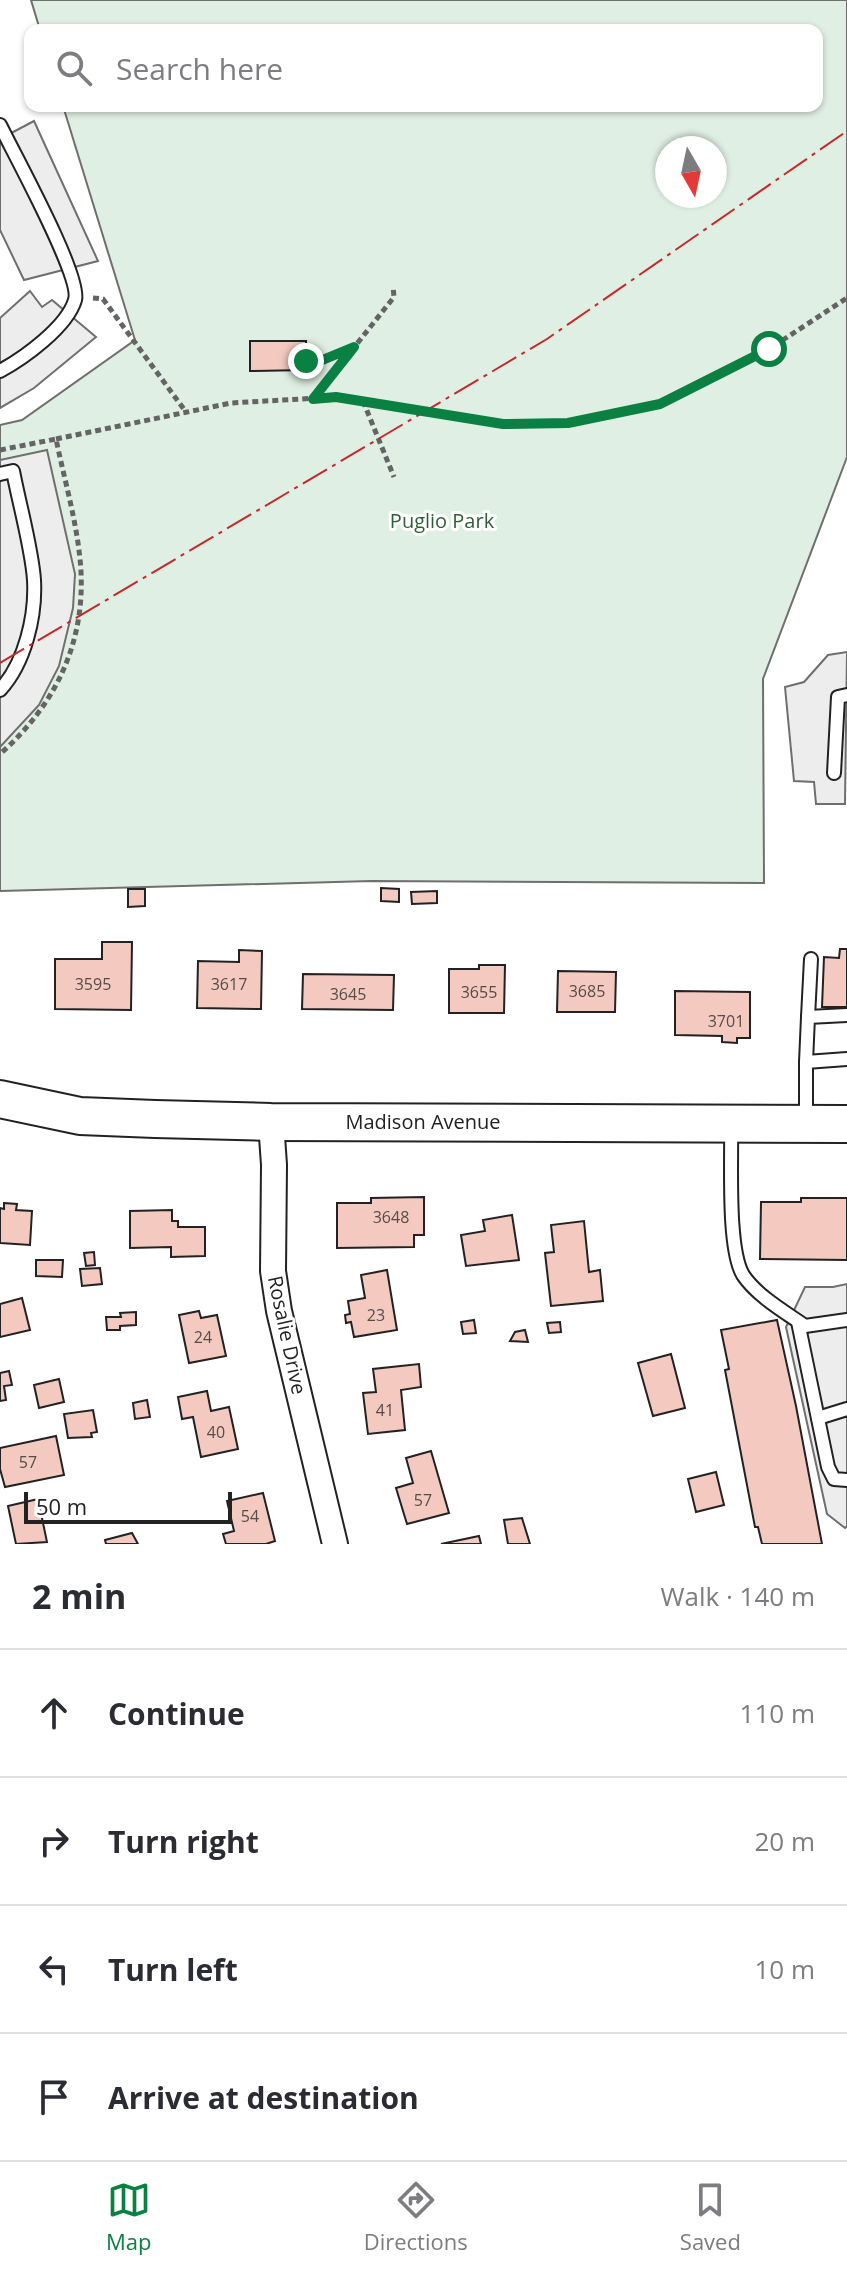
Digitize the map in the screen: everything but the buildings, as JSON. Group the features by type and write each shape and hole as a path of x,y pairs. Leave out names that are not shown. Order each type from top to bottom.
{"main road":[{"name":"Madison Avenue","path":"0,1099 80,1116 271,1122 847,1124"}],"street":[{"name":"Rosalie Drive","path":"271,1122 273,1271 279,1311 335,1544"}],"lane":[{"path":"0,125 70,270 76,298 65,319 20,360 0,371"},
{"path":"0,474 13,471 34,579 28,634 12,678 0,690"},
{"path":"834,773 838,697 847,695"},
{"path":"806,1124 811,959"},
{"path":"808,1017 847,1015"},
{"path":"806,1062 847,1059"},
{"path":"731,1122 733,1233 743,1274 763,1296 805,1326 816,1327 847,1320"},
{"path":"798,1322 828,1467 834,1479 847,1480"},
{"path":"818,1418 847,1409"}],"path":[{"path":"313,399 394,297 393,286"},
{"path":"76,298 103,299 186,412"},
{"path":"56,439 231,403 336,397 503,424 568,423 660,404 769,349 847,298"},
{"path":"306,361 320,361 354,347"},
{"path":"363,401 394,477"}],"green space":[{"name":"Puglio Park","path":"31,0 847,0 847,457 763,679 764,883 371,881 0,891 0,425 22,420 135,340 65,112 823,112 823,24 38,24"}],"shaded area":[{"path":"34,121 98,261 24,280 0,230 0,139"},
{"path":"30,291 42,307 52,300 96,337 34,388 0,408 0,318"},
{"path":"47,450 75,574 73,608 59,666 39,705 0,747 0,460"},
{"path":"847,652 845,804 816,804 814,782 794,781 785,687 804,682 828,655"},
{"path":"847,1284 845,1528 827,1514 786,1327 805,1287"}],"power":[{"path":"0,663 547,339 847,131"}],"route":[{"path":"306,361 320,361 354,347 313,399 336,397 503,424 568,423 660,404 769,349"}]}
